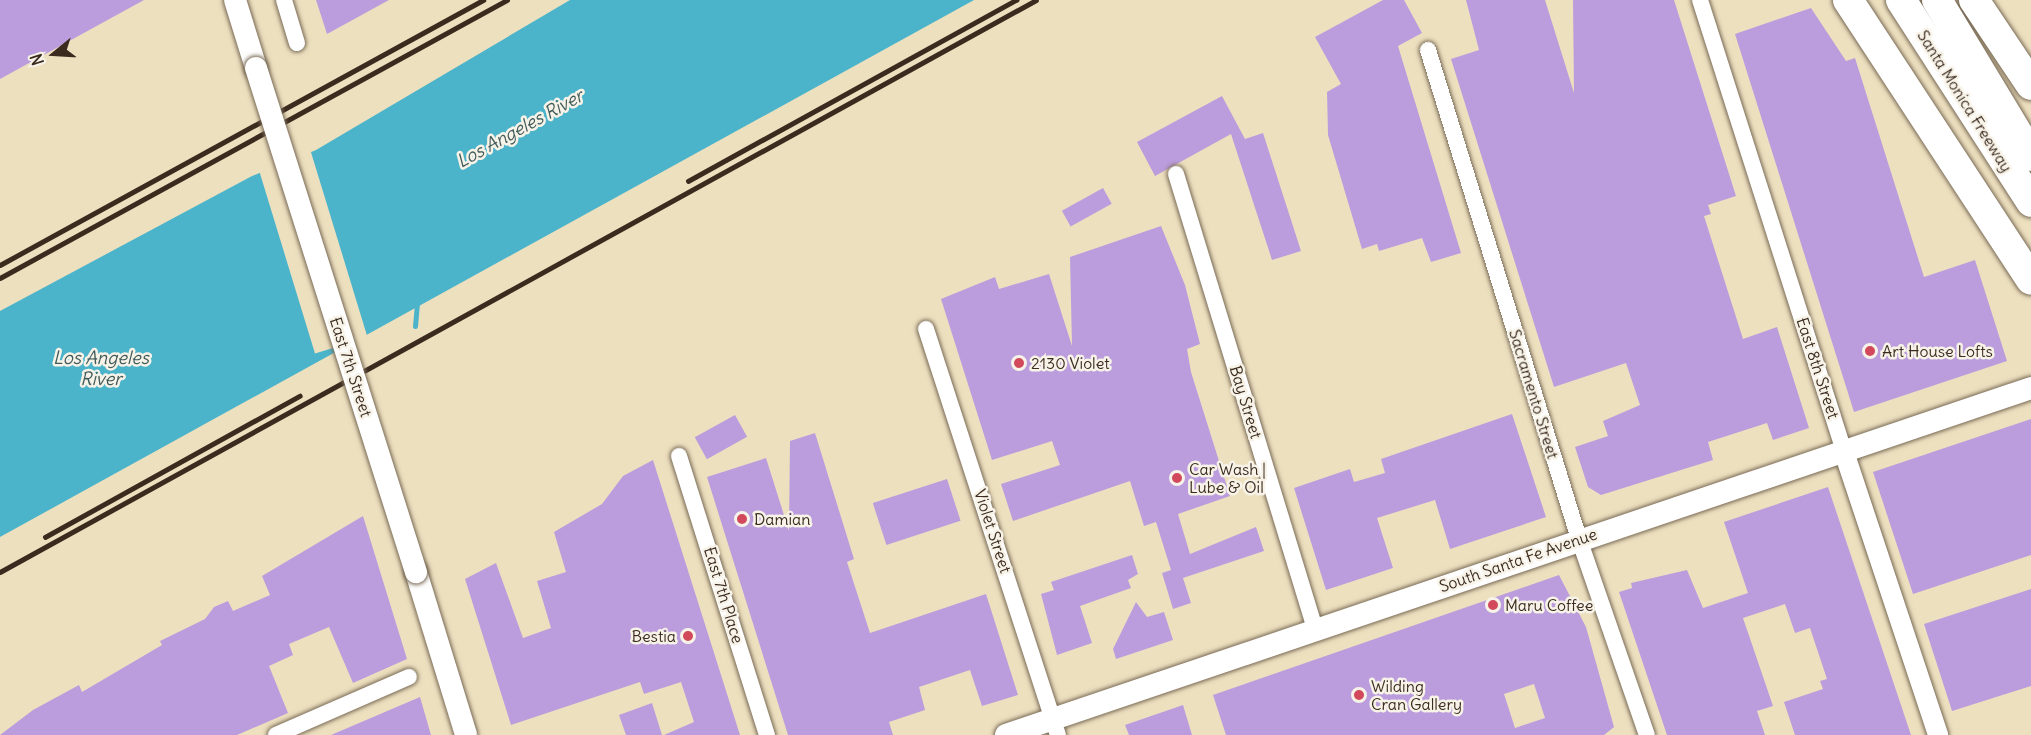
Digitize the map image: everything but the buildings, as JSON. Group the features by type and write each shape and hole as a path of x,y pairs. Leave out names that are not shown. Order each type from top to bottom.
{"highway":[{"path":"1848,0 2031,280"},
{"name":"Santa Monica Freeway","path":"1901,0 2031,202"},
{"path":"1937,0 2031,156"},
{"path":"1974,0 2031,85"},
{"path":"1998,0 2031,56"},
{"path":"1991,218 2031,272"}],"main road":[{"name":"East 7th Street","path":"235,0 466,735"},
{"name":"South Santa Fe Avenue","path":"1006,735 1055,727 1315,630 2031,388"}],"street":[{"path":"284,0 297,43"},
{"name":"East 8th Street","path":"1700,0 1844,452 1938,735"},
{"name":"Sacramento Street","path":"1428,50 1579,540 1647,735"},
{"name":"Bay Street","path":"1176,174 1315,630"},
{"name":"Violet Street","path":"926,328 1055,727"},
{"name":"East 7th Place","path":"679,456 767,735"},
{"path":"276,735 409,676"}],"water":[{"name":"Los Angeles River","path":"570,0 974,0 0,537 0,311 252,176 316,150"}],"pier":[{"path":"310,149 368,337 315,353 257,165"}],"waterway":[{"path":"415,326 417,301"}],"railway":[{"path":"0,265 483,0"},
{"path":"0,278 507,0"},
{"path":"688,181 1016,0"},
{"path":"0,572 1036,0"},
{"path":"45,537 299,396"}],"place":[{"name":"Art House Lofts","path":"1870,351"},
{"name":"2130 Violet","path":"1019,363"},
{"name":"Car Wash | Lube & Oil","path":"1177,478"},
{"name":"Damian","path":"742,519"},
{"name":"Maru Coffee","path":"1493,605"},
{"name":"Bestia","path":"688,636"},
{"name":"Wilding Cran Gallery","path":"1359,695"}]}
